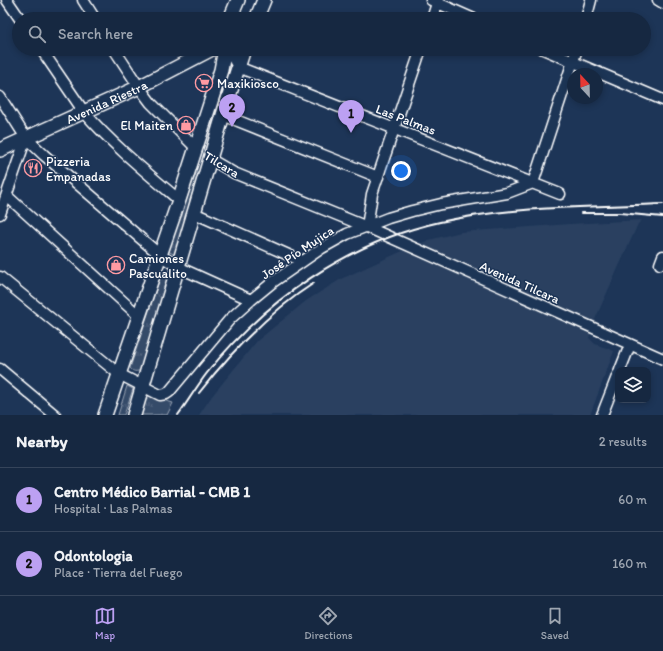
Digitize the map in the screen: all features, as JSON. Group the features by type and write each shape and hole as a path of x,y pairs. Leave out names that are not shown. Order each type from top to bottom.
{"main road":[{"path":"233,12 238,0"},
{"path":"259,12 264,0"},
{"name":"Avenida Riestra","path":"0,150 139,87 199,56"},
{"path":"105,415 179,200 225,56"},
{"path":"134,415 242,56"},
{"name":"Tilcara","path":"196,148 210,159"}],"street":[{"path":"7,0 15,12"},
{"path":"83,0 91,12"},
{"path":"588,12 591,0"},
{"path":"658,0 663,3"},
{"path":"434,12 436,1 459,12"},
{"path":"46,56 84,112 115,145 179,200"},
{"name":"Tilcara","path":"119,56 139,87 162,115 196,148"},
{"path":"231,56 238,67"},
{"path":"367,227 372,194 419,56"},
{"path":"559,56 663,100"},
{"path":"533,183 575,56"},
{"name":"Las Palmas","path":"238,67 560,194"},
{"path":"0,97 26,138 58,168 160,255 178,267 251,300"},
{"path":"223,115 378,177"},
{"path":"0,214 26,138"},
{"name":"Tilcara","path":"210,159 234,172 367,227"},
{"name":"José Pío Mujica","path":"143,387 160,395 169,392 226,324 251,300 302,261 348,234 388,218 412,211 441,204 507,193 533,183"},
{"path":"7,196 139,316"},
{"path":"194,213 302,261"},
{"name":"Avenida Tilcara","path":"367,227 663,359"},
{"path":"0,277 119,374 143,387"},
{"path":"621,367 630,345"},
{"path":"0,369 55,415"},
{"path":"602,415 615,382"}],"shaded area":[{"path":"642,220 638,224 596,317 589,338 595,344 614,351 590,415 199,415 212,396 257,341 306,301 341,279 398,253 429,240 461,232"}],"green space":[{"path":"196,173 198,173 175,255 168,251"},
{"path":"164,273 168,277 141,370 133,371 130,368 161,275"},
{"path":"127,386 133,389 124,415 118,415"},
{"path":"150,396 173,403 167,415 141,415 146,398"}],"railway":[{"path":"178,415 207,373 230,346 255,321 282,298 311,278 342,259 373,244 406,231 440,222 495,213 551,208 663,204"},
{"path":"581,213 620,213 663,217"},
{"path":"199,393 238,347 252,333 297,294 314,283"}],"place":[{"name":"Maxikiosco","path":"204,83"},
{"name":"El Maiten","path":"186,125"},
{"name":"Odontologia","path":"232,127"},
{"name":"Centro Médico Barrial - CMB 1","path":"351,133"},
{"name":"Pizzeria Empanadas","path":"33,168"},
{"name":"Camiones Pascualito","path":"116,265"}]}
